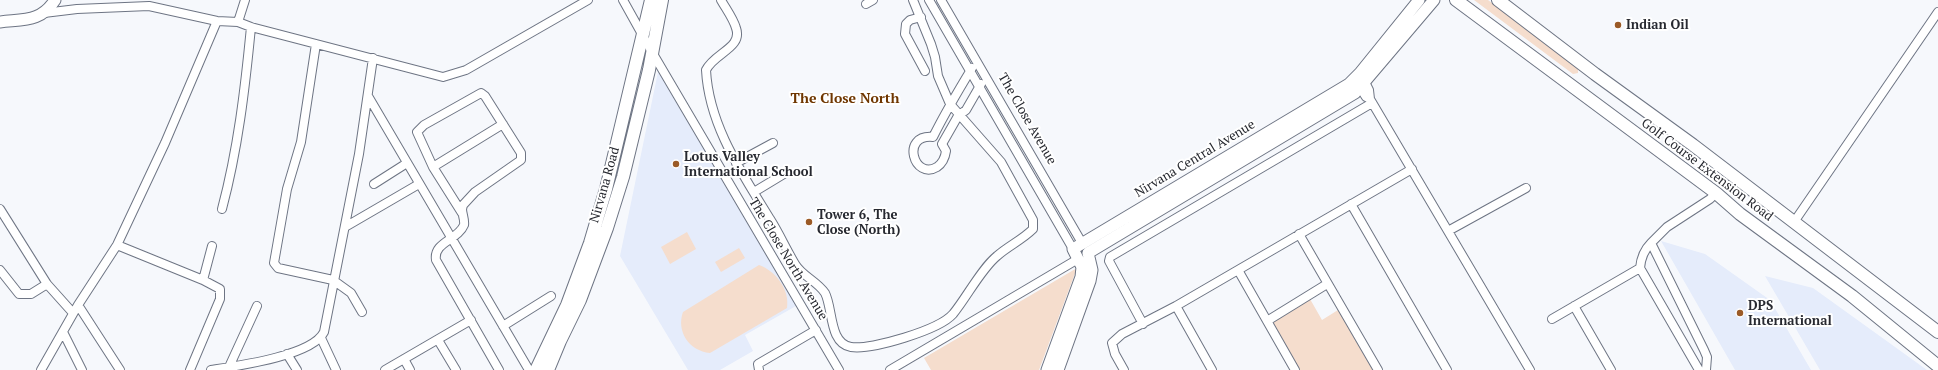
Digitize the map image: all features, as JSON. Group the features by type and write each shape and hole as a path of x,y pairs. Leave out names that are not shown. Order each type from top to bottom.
{"main road":[{"name":"Nirvana Road","path":"536,370 567,305 590,243 606,189 652,0"},
{"name":"Nirvana Road","path":"548,370 580,300 607,228 623,176 650,70 662,0"},
{"name":"Golf Course Extension Road","path":"1456,0 1716,193 1740,214 1852,296 1938,366"},
{"name":"Golf Course Extension Road","path":"1498,0 1938,332"}],"street":[{"path":"44,13 55,0"},
{"path":"238,22 245,0"},
{"path":"0,22 33,18 44,13 77,9 140,6 217,20 238,22 251,28 373,58 434,76 443,77 466,70 493,56 588,0"},
{"name":"The Close North Avenue","path":"623,0 839,370"},
{"path":"721,0 736,28 737,36 731,47 709,64 706,70 706,77 715,117 726,144 736,163 795,264 813,280 825,294 833,328 840,341 849,347 860,348 916,335 952,315 996,256 1024,238 1033,229 1033,220 1001,162 958,116 950,104 938,76 935,57 921,17 913,0"},
{"name":"The Close Avenue","path":"929,0 979,86 1080,251"},
{"name":"The Close Avenue","path":"942,0 986,77 1080,251"},
{"name":"Nirvana Central Avenue","path":"1360,81 1419,0"},
{"name":"Nirvana Central Avenue","path":"1080,251 1360,81 1434,0"},
{"path":"938,15 947,10"},
{"path":"1794,222 1938,12"},
{"path":"921,17 910,20 904,28 905,34 925,71"},
{"path":"41,370 73,313 117,245 165,143 217,20"},
{"path":"222,209 231,175 244,95 251,28"},
{"path":"316,44 301,142 287,189 273,260 275,266 278,268 333,280 351,292 362,312"},
{"path":"211,370 259,362 287,354 321,338 326,326 333,280 345,227 368,96 373,58"},
{"path":"977,61 957,96 950,104 933,137 922,138 915,146 913,156 919,166 929,169 940,166 946,151 942,144 958,116 966,110 979,86 986,77"},
{"path":"1360,81 1369,90 1371,101 1530,370"},
{"path":"462,213 433,167 417,132 424,125 481,93 485,96 521,153 521,160 475,192 463,205 463,227 439,247 436,252 436,260 499,370"},
{"path":"368,96 529,370"},
{"path":"1143,324 1109,261 1110,257 1371,101"},
{"path":"433,167 502,124"},
{"path":"736,163 773,143"},
{"path":"374,184 406,163"},
{"path":"1124,370 1115,354 1112,343 1122,334 1176,306 1412,169"},
{"path":"754,192 787,172"},
{"path":"345,227 419,184"},
{"path":"1448,231 1526,188"},
{"path":"1699,370 1640,268 1640,259 1651,242 1667,227 1710,199 1716,193"},
{"path":"1351,204 1447,370"},
{"path":"0,209 47,284 73,313"},
{"path":"1299,234 1378,370"},
{"path":"1651,242 1704,350 1707,357 1706,370"},
{"path":"117,245 217,286 221,293 190,370"},
{"path":"203,280 212,246"},
{"path":"890,370 1080,251"},
{"path":"1047,370 1081,276 1082,267 1080,251"},
{"path":"1058,370 1090,281 1092,270 1080,251"},
{"path":"1552,319 1640,268"},
{"path":"0,270 19,294 31,294 47,284"},
{"path":"1238,270 1295,370"},
{"path":"1267,321 1328,284"},
{"path":"503,326 551,296"},
{"path":"78,305 120,370"},
{"path":"229,367 257,306"},
{"path":"1176,306 1212,370"},
{"path":"1574,306 1611,370"},
{"path":"386,370 471,320"},
{"path":"759,370 758,364 816,330"},
{"path":"63,332 82,370"},
{"path":"321,338 336,370"},
{"path":"438,340 456,370"},
{"path":"287,354 297,370"},
{"path":"404,359 410,370"}],"shaded area":[{"path":"1474,0 1488,0 1578,67 1578,73 1573,74"},
{"name":"Lotus Valley International School","path":"658,72 796,306 745,335 753,351 720,370 688,370 620,256"},
{"path":"687,232 696,249 670,264 661,247"},
{"name":"DPS International","path":"1661,241 1705,254 1770,300 1811,370 1735,370"},
{"path":"739,248 745,258 721,272 715,262"},
{"path":"759,265 776,276 784,288 787,308 710,353 690,344 683,333 681,326 683,312"},
{"path":"1077,268 1039,370 931,370 924,358"},
{"path":"1765,276 1813,288 1927,370 1820,370"},
{"path":"1310,299 1322,320 1338,310 1373,370 1300,370 1272,323"}],"place":[{"name":"Indian Oil","path":"1618,25"},
{"name":"Lotus Valley International School","path":"676,164"},
{"name":"Tower 6, The Close (North)","path":"809,222"},
{"name":"DPS International","path":"1740,313"}],"district":[{"name":"The Close North","path":"845,99"}]}
